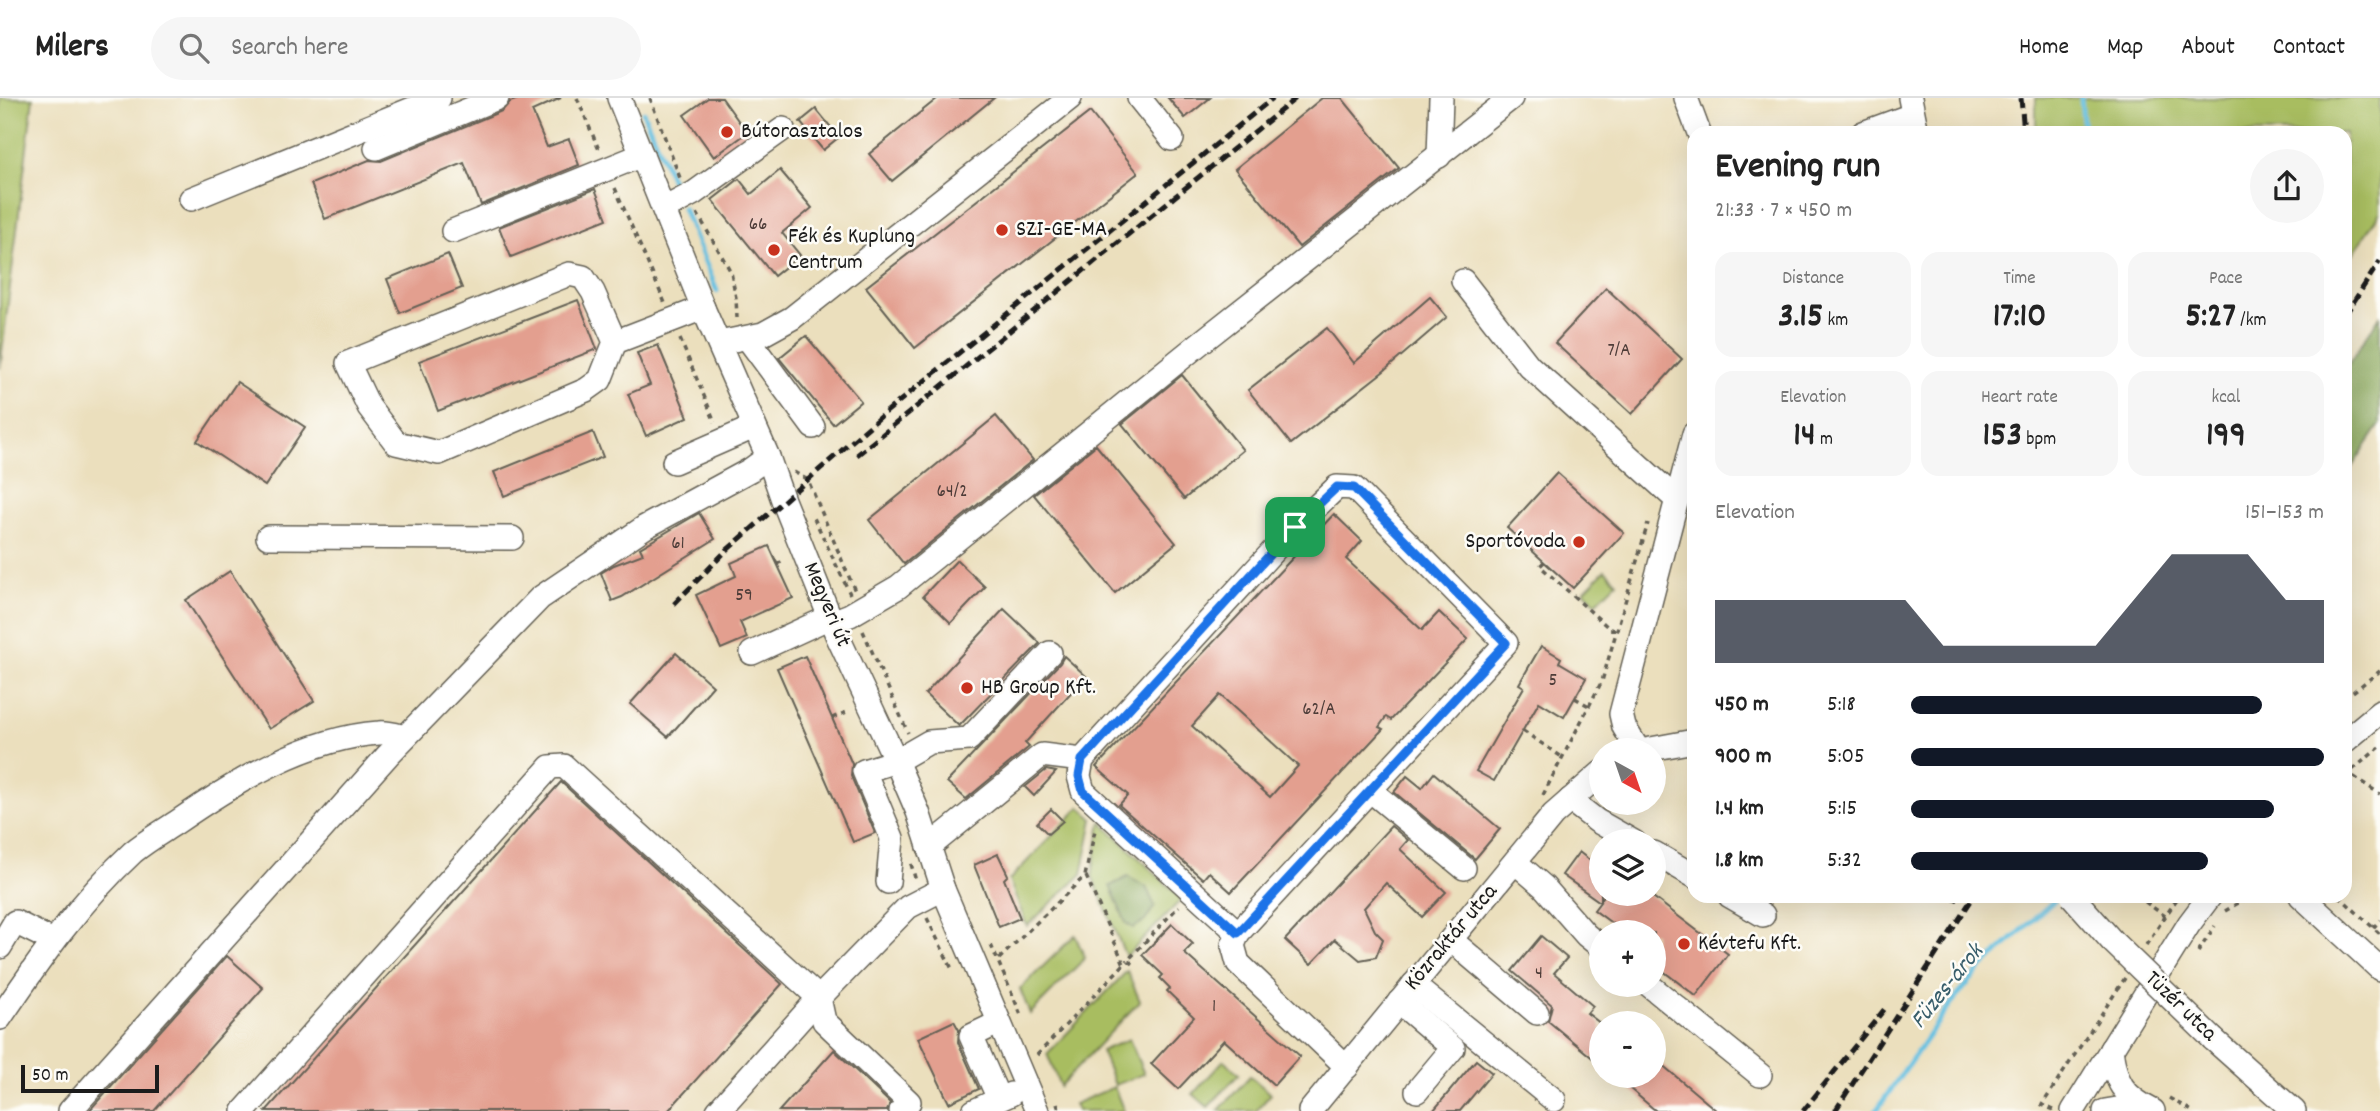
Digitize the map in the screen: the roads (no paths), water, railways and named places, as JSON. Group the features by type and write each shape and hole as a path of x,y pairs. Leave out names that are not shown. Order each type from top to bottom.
{"street":[{"path":"191,199 439,98"},
{"path":"376,148 497,98"},
{"name":"Megyeri út","path":"619,98 703,308 736,340 754,427 833,625 906,755 919,851 943,889 1037,1111"},
{"path":"813,427 736,340 763,334 792,318 1070,98"},
{"path":"1139,98 1172,139"},
{"path":"1439,156 1441,98"},
{"path":"755,660 833,625 898,587 1199,344 1511,98"},
{"path":"1686,98 1696,126"},
{"path":"1884,126 1913,116"},
{"path":"664,209 687,197 783,129"},
{"path":"453,232 642,155"},
{"path":"615,342 593,292 583,277 569,274 348,363 369,407 396,443 439,453 586,390 600,380 615,342 703,308"},
{"path":"1464,281 1529,366 1677,500"},
{"path":"674,462 754,427"},
{"path":"70,1111 405,737 540,598 645,527 750,470 768,457"},
{"path":"1631,738 1624,727 1621,714 1687,461"},
{"path":"1238,933 1083,791 1079,776 1082,760 1295,527 1337,487 1354,488 1506,643 1238,933 1233,945 1238,963 1330,1042 1347,1067"},
{"path":"268,537 512,538"},
{"path":"888,883 892,838 864,771 906,755 929,742 969,739 1049,653"},
{"path":"2352,735 2380,712"},
{"path":"0,1018 80,907 135,851 216,795 292,755 381,733 405,737"},
{"path":"1666,749 1687,748"},
{"path":"919,851 1042,754 1082,760"},
{"path":"244,1111 550,767 564,766 819,998 824,1021 909,1101 901,1111"},
{"name":"Közraktár utca","path":"1310,1111 1553,815 1589,783"},
{"path":"1371,791 1464,868"},
{"path":"1570,800 1611,829"},
{"path":"1666,860 1687,872"},
{"path":"1515,862 1544,887 1589,937"},
{"path":"718,1111 819,998 908,907 925,908 943,889"},
{"path":"1742,903 1763,915"},
{"name":"Tüzér utca","path":"2078,903 2112,941 2213,1040 2294,1111"},
{"path":"2073,1111 2205,903"},
{"path":"2309,903 2380,968"},
{"path":"0,947 15,922 53,941"},
{"path":"1451,940 1537,1013"},
{"path":"1413,985 1554,1100"},
{"path":"1663,997 1760,1074"},
{"path":"1399,1002 1453,1048 1417,1091"},
{"path":"998,1023 971,1036 999,1099"},
{"path":"2111,1049 2117,1081 2147,1108"},
{"path":"974,1111 1027,1087"},
{"path":"2105,1111 2147,1108"}],"waterway":[{"name":"Füzes-árok","path":"2081,98 2083,126"},
{"path":"643,112 673,183"},
{"path":"683,208 717,291"},
{"name":"Füzes-árok","path":"1876,1111 1949,1006 1981,968 2051,903"}],"railway":[{"path":"674,604 726,551 880,417 1273,98"},
{"path":"857,455 1296,98"},
{"path":"2021,98 2023,126"},
{"path":"2352,304 2380,261"},
{"path":"1835,1111 1969,903"},
{"path":"1803,1111 1887,1006"}],"place":[{"name":"Bútorasztalos","path":"727,132"},
{"name":"SZI-GE-MA","path":"1002,230"},
{"name":"Fék és Kuplung Centrum","path":"774,250"},
{"name":"Sportóvoda","path":"1579,542"},
{"name":"HB Group Kft.","path":"967,688"},
{"name":"Kévtefu Kft.","path":"1684,944"}]}
